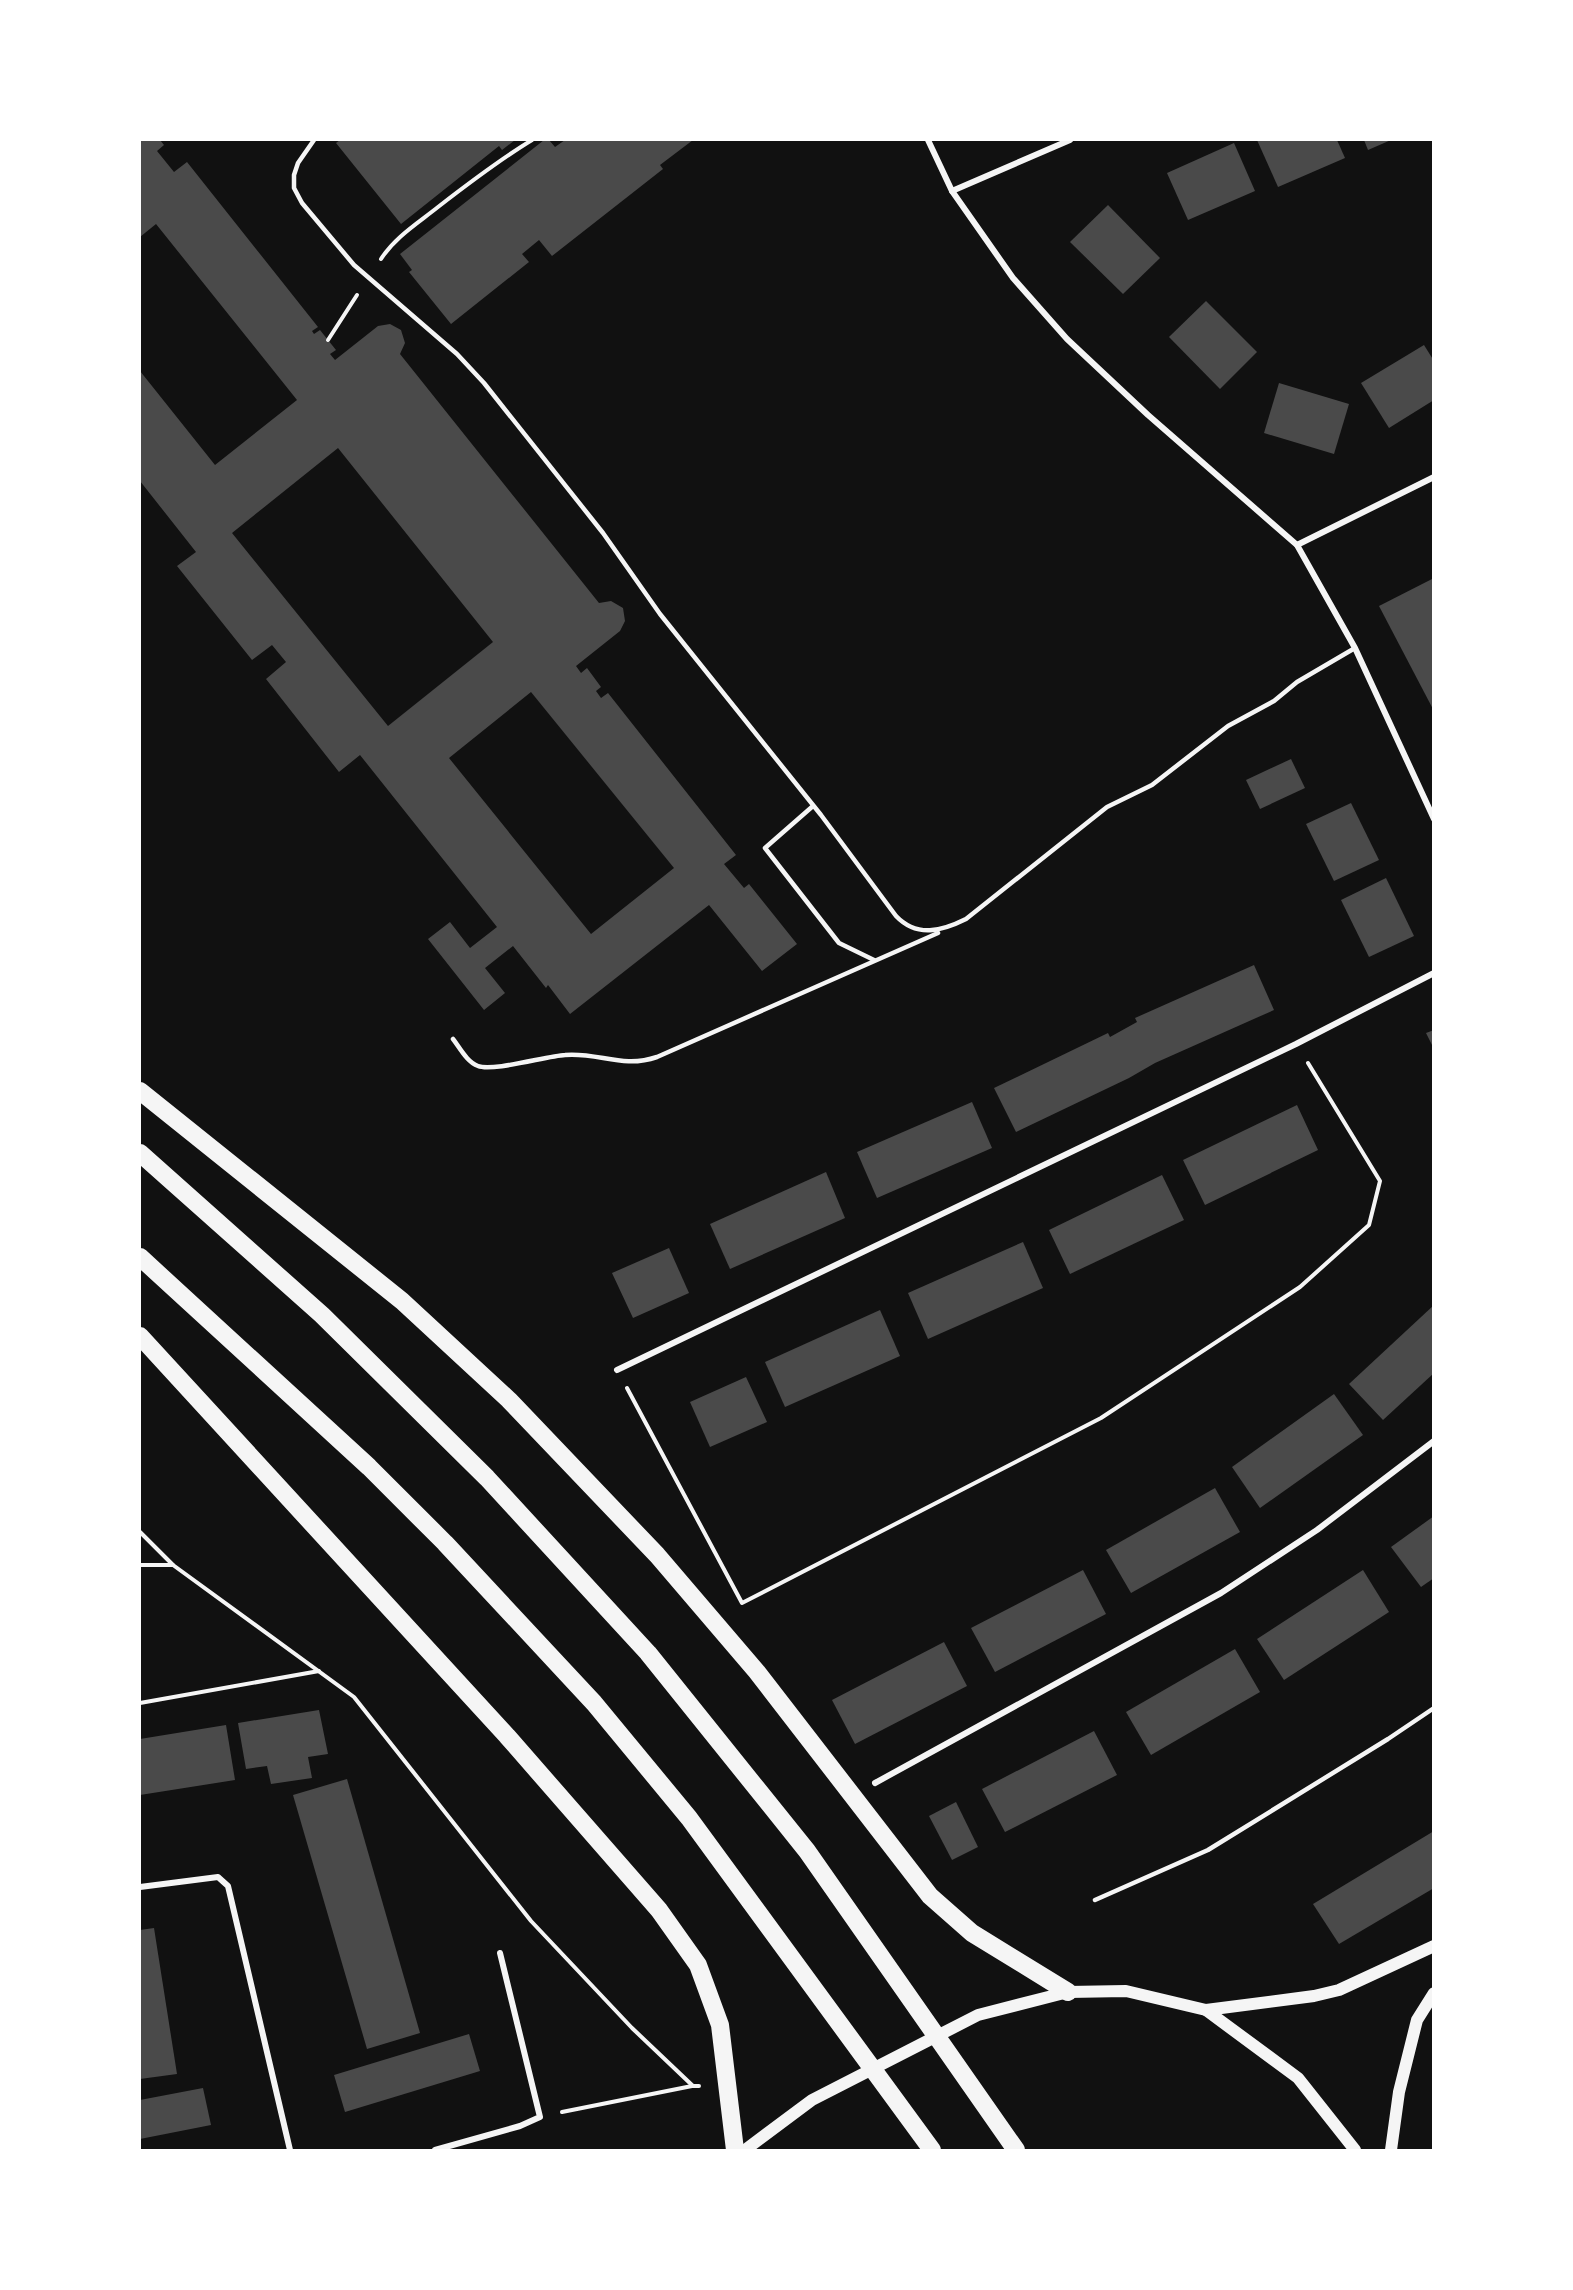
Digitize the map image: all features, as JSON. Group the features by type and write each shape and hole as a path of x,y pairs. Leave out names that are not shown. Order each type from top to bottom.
{"highway":[{"path":"140,1091 402,1301 509,1400 657,1555 757,1672 930,1896 972,1933 1068,1992"},
{"path":"140,1153 322,1315 487,1478 648,1653 807,1851 1016,2151"},
{"path":"140,1257 369,1467 445,1543 594,1703 688,1818 932,2151"},
{"path":"140,1336 507,1736 658,1910 698,1965 720,2025 735,2151"}],"main road":[{"path":"745,2151 812,2100 978,2015 1068,1992 1126,1991 1206,2010 1314,1996 1339,1990 1434,1946"},
{"path":"1391,2151 1399,2092 1417,2020 1434,1993"},
{"path":"1206,2010 1298,2078 1355,2151"}],"street":[{"path":"928,140 952,191 1013,278 1067,339 1148,415 1298,545 1355,648 1434,819"},
{"path":"952,191 1070,140"},
{"path":"1298,545 1434,477"},
{"path":"617,1370 1296,1044 1434,974"},
{"path":"875,1783 1221,1593 1317,1530 1434,1441"},
{"path":"140,1887 218,1877 228,1887 290,2151"},
{"path":"435,2151 520,2126 540,2117 500,1953"}],"lane":[{"path":"314,140 298,163 294,175 294,188 302,203 354,265 450,347 484,383 603,532 660,614 813,806 900,920 920,930 948,928"},
{"path":"453,1039 470,1061 484,1068 570,1054 620,1062 639,1062 657,1057 966,919 1107,807 1152,785 1228,726 1274,701 1297,682 1355,648"},
{"path":"813,806 765,848 839,943 874,960"},
{"path":"1095,1900 1208,1850 1434,1708"}],"path":[{"path":"389,246 492,164 532,140"},
{"path":"617,1370 742,1603 1101,1418 1300,1287 1369,1225 1380,1181 1296,1044"},
{"path":"140,1532 173,1565 354,1697 531,1921 632,2028 693,2086"},
{"path":"140,1565 173,1565"},
{"path":"140,1703 320,1670"},
{"path":"540,2117 693,2086 727,2087"}],"building":[{"path":"140,140 160,140 164,145 157,151 174,172 187,162 318,327 312,331 314,334 320,330 336,350 330,354 335,360 378,326 390,324 401,330 405,343 400,354 599,603 611,601 623,608 625,621 620,631 576,666 581,673 587,668 601,687 596,691 601,698 608,693 736,855 724,864 744,888 749,884 797,944 762,971 709,905 570,1014 513,946 485,968 505,993 484,1010 428,939 450,922 470,948 497,927 360,755 339,772 266,679 286,662 272,645 252,660 177,566 196,552 140,481 140,371 215,465 297,400 156,224 140,237","holes":["338,448 493,642 388,726 232,533","531,692 674,868 591,934 449,758"]},
{"path":"340,140 515,140 502,150 499,146 401,224 336,143"},
{"path":"544,140 549,140 555,147 565,140 693,140 660,165 663,169 552,256 539,240 522,254 529,262 451,324 409,272 412,270 400,254"},
{"path":"1257,140 1337,140 1345,158 1278,187"},
{"path":"1364,140 1391,140 1368,150"},
{"path":"1234,143 1255,191 1188,220 1167,173"},
{"path":"1108,205 1160,258 1123,294 1070,242"},
{"path":"1206,301 1257,352 1220,389 1169,337"},
{"path":"1424,345 1434,361 1434,400 1389,428 1361,383"},
{"path":"1279,383 1349,404 1334,454 1264,433"},
{"path":"1434,578 1434,711 1379,606"},
{"path":"1291,759 1305,788 1260,809 1246,780"},
{"path":"1351,803 1379,860 1334,881 1306,824"},
{"path":"1386,878 1414,936 1369,957 1341,900"},
{"path":"1254,965 1274,1010 1155,1063 1129,1078 1016,1132 994,1088 1108,1033 1110,1037 1137,1022 1135,1018"},
{"path":"1434,1030 1434,1049 1426,1033"},
{"path":"972,1102 992,1148 877,1198 857,1152"},
{"path":"1297,1105 1318,1150 1205,1205 1183,1160"},
{"path":"826,1172 845,1218 730,1269 710,1224"},
{"path":"1162,1175 1184,1220 1070,1274 1049,1230"},
{"path":"1023,1242 1043,1288 928,1339 908,1293"},
{"path":"669,1248 689,1293 633,1318 612,1273"},
{"path":"1434,1305 1434,1373 1383,1420 1349,1384"},
{"path":"880,1310 900,1356 785,1407 765,1362"},
{"path":"746,1377 767,1422 710,1447 690,1402"},
{"path":"1334,1394 1363,1435 1260,1508 1232,1467"},
{"path":"1215,1488 1240,1532 1131,1593 1106,1550"},
{"path":"1434,1516 1434,1578 1421,1587 1391,1547"},
{"path":"1083,1570 1106,1614 995,1672 971,1628"},
{"path":"1363,1570 1389,1612 1284,1680 1257,1639"},
{"path":"944,1642 967,1686 855,1744 832,1700"},
{"path":"1235,1649 1260,1692 1151,1755 1126,1712"},
{"path":"319,1710 328,1754 308,1757 312,1778 271,1784 267,1766 246,1769 238,1723"},
{"path":"226,1725 235,1780 140,1795 140,1739"},
{"path":"1094,1731 1117,1775 1005,1832 982,1789"},
{"path":"347,1779 420,2033 367,2049 293,1795"},
{"path":"956,1802 978,1847 952,1860 929,1816"},
{"path":"1434,1831 1434,1888 1339,1944 1313,1904"},
{"path":"154,1928 177,2074 140,2079 140,1930"},
{"path":"469,2034 480,2071 345,2112 334,2075"},
{"path":"203,2088 211,2125 140,2139 140,2100"}]}
